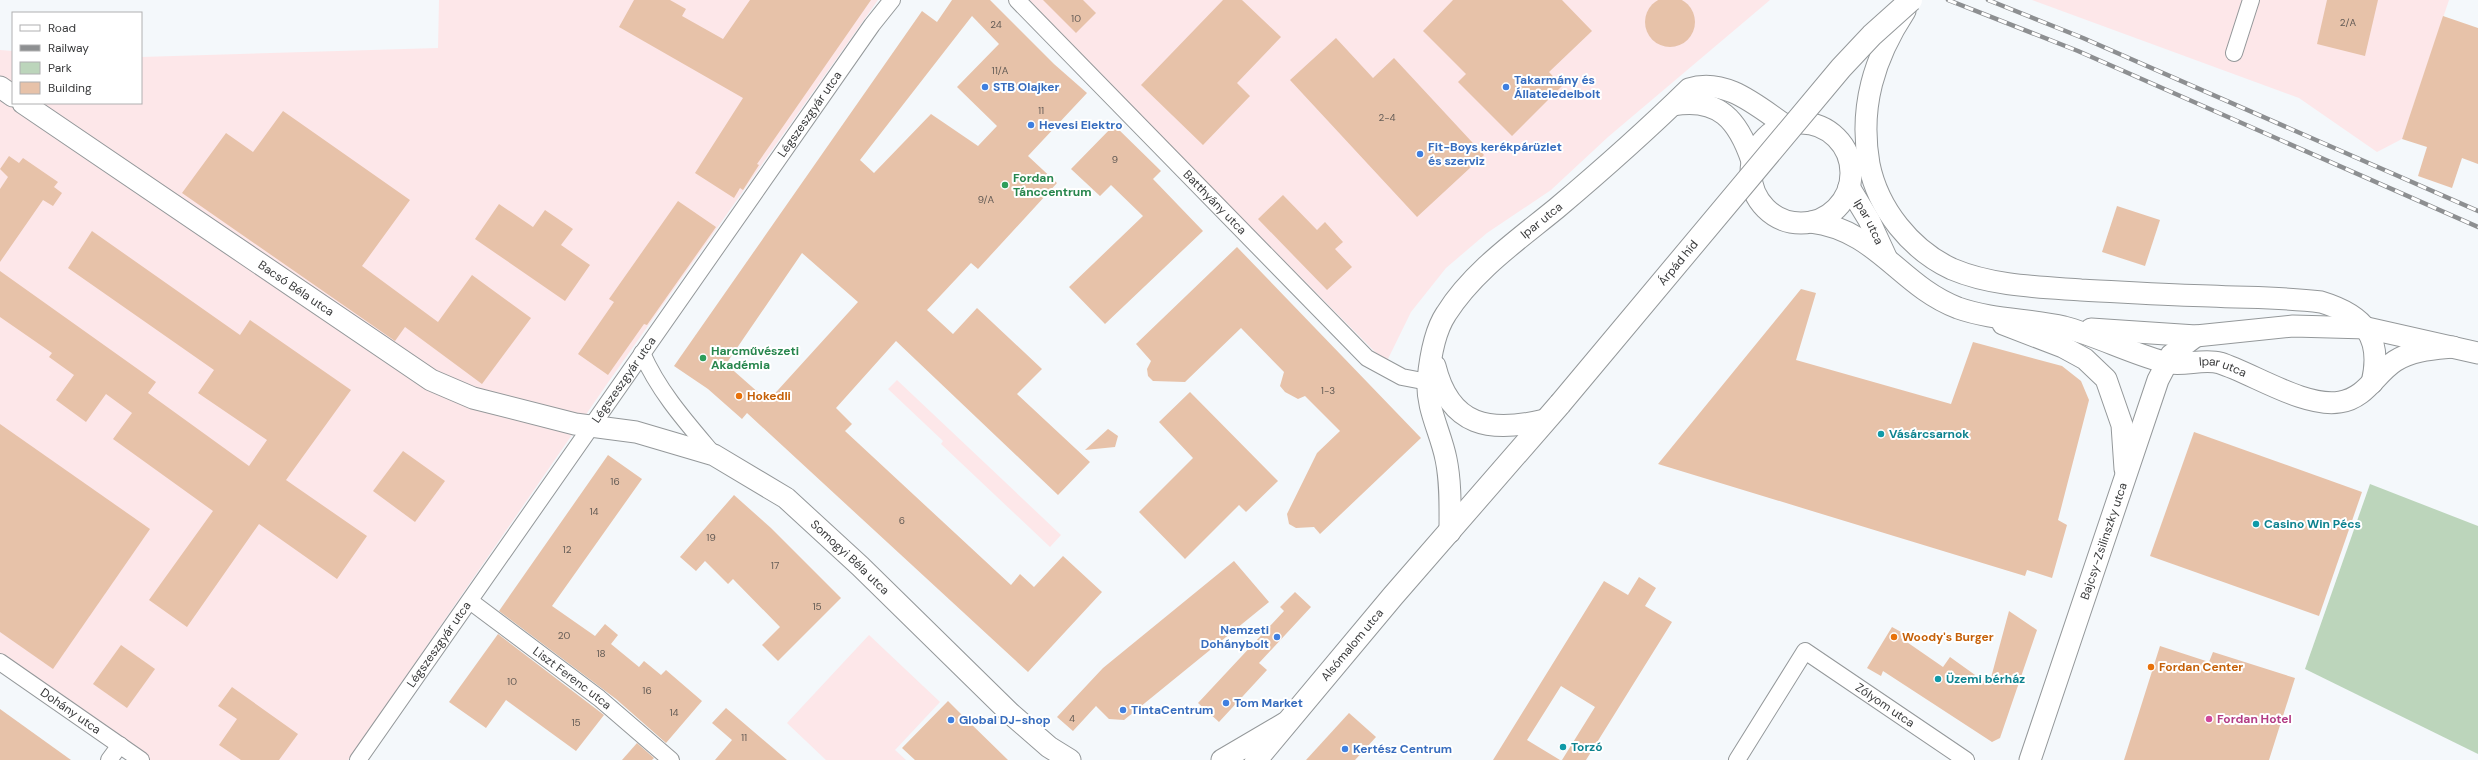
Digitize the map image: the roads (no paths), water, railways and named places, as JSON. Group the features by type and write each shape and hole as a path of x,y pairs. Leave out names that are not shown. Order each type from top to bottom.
{"main road":[{"name":"Árpád híd","path":"1450,532 1560,404 1841,68 1872,35 1911,0"},
{"name":"Alsómalom utca","path":"1256,760 1285,723 1450,532"},
{"path":"1271,760 1285,723"}],"street":[{"name":"Légszeszgyár utca","path":"358,760 470,601 590,426 872,25 892,0"},
{"name":"Batthyány utca","path":"1016,0 1367,358 1402,377 1428,382"},
{"path":"1911,0 1887,38 1870,84 1866,124 1867,149 1871,174 1885,206 1896,223 1931,256 1952,268 1982,278 2010,284 2180,296 2321,302 2339,307 2352,314 2368,328 2376,355 2372,383"},
{"path":"2234,53 2251,0"},
{"name":"Ipar utca","path":"1450,532 1450,490 1446,459 1431,406 1428,382 1432,354 1445,315 1460,294 1490,264 1673,105 1689,89 1702,85 1714,86 1739,94 1785,125"},
{"path":"0,87 12,95"},
{"name":"Ipar utca","path":"1673,105 1691,102 1707,104 1731,118 1739,130 1752,160 1752,185 1764,206 1783,219 1797,223 1811,222 1832,224 1844,229 1886,258 1922,289 1956,307 1986,317 2023,319 2066,328 2196,336 2293,326 2368,328 2453,346 2478,353"},
{"name":"Bacsó Béla utca","path":"24,104 431,380 473,398 575,424 590,426"},
{"name":"Ipar utca","path":"1752,160 1764,138 1785,125 1802,122 1818,125 1839,139 1850,159 1852,176 1849,187 1835,210 1811,222"},
{"name":"Ipar utca","path":"1849,187 1869,220 1886,258"},
{"path":"1986,317 2063,347 2085,359 2106,379 2122,425 2126,480"},
{"name":"Ipar utca","path":"2066,328 2162,371 2219,362 2308,399 2326,403 2340,402 2353,398 2372,383 2393,362 2406,355 2453,346"},
{"name":"Bajcsy-Zsilinszky utca","path":"2030,760 2162,371 2171,355 2196,336"},
{"path":"642,353 652,376 668,400 714,455"},
{"path":"1432,354 1444,394 1452,406 1461,414 1487,424 1508,427 1545,420"},
{"name":"Somogyi Béla utca","path":"590,426 636,432 714,455 786,498 860,566 1011,714 1048,747 1070,760"},
{"name":"Liszt Ferenc utca","path":"470,601 599,698 671,760"},
{"name":"Zólyom utca","path":"1737,760 1805,651 1966,760"},
{"name":"Dohány utca","path":"0,662 141,760"},
{"path":"1222,760 1285,723"},
{"path":"109,760 120,745"}],"railway":[{"path":"1948,0 2078,51 2478,227"},
{"path":"1988,0 2083,38 2478,211"}],"place":[{"name":"STB Olajker","path":"985,87"},
{"name":"Takarmány és Állateledelbolt","path":"1506,87"},
{"name":"Hevesi Elektro","path":"1031,125"},
{"name":"Fit-Boys kerékpárüzlet és szerviz","path":"1420,154"},
{"name":"Fordan Tánccentrum","path":"1005,185"},
{"name":"Harcművészeti Akadémia","path":"703,358"},
{"name":"Hokedli","path":"739,396"},
{"name":"Vásárcsarnok","path":"1881,434"},
{"name":"Casino Win Pécs","path":"2256,524"},
{"name":"Nemzeti Dohánybolt","path":"1277,637"},
{"name":"Woody's Burger","path":"1894,637"},
{"name":"Fordan Center","path":"2151,667"},
{"name":"Üzemi bérház","path":"1938,679"},
{"name":"Tom Market","path":"1226,703"},
{"name":"TintaCentrum","path":"1123,710"},
{"name":"Fordan Hotel","path":"2209,719"},
{"name":"Global DJ-shop","path":"951,720"},
{"name":"Torzó","path":"1563,747"},
{"name":"Kertész Centrum","path":"1345,749"}]}
